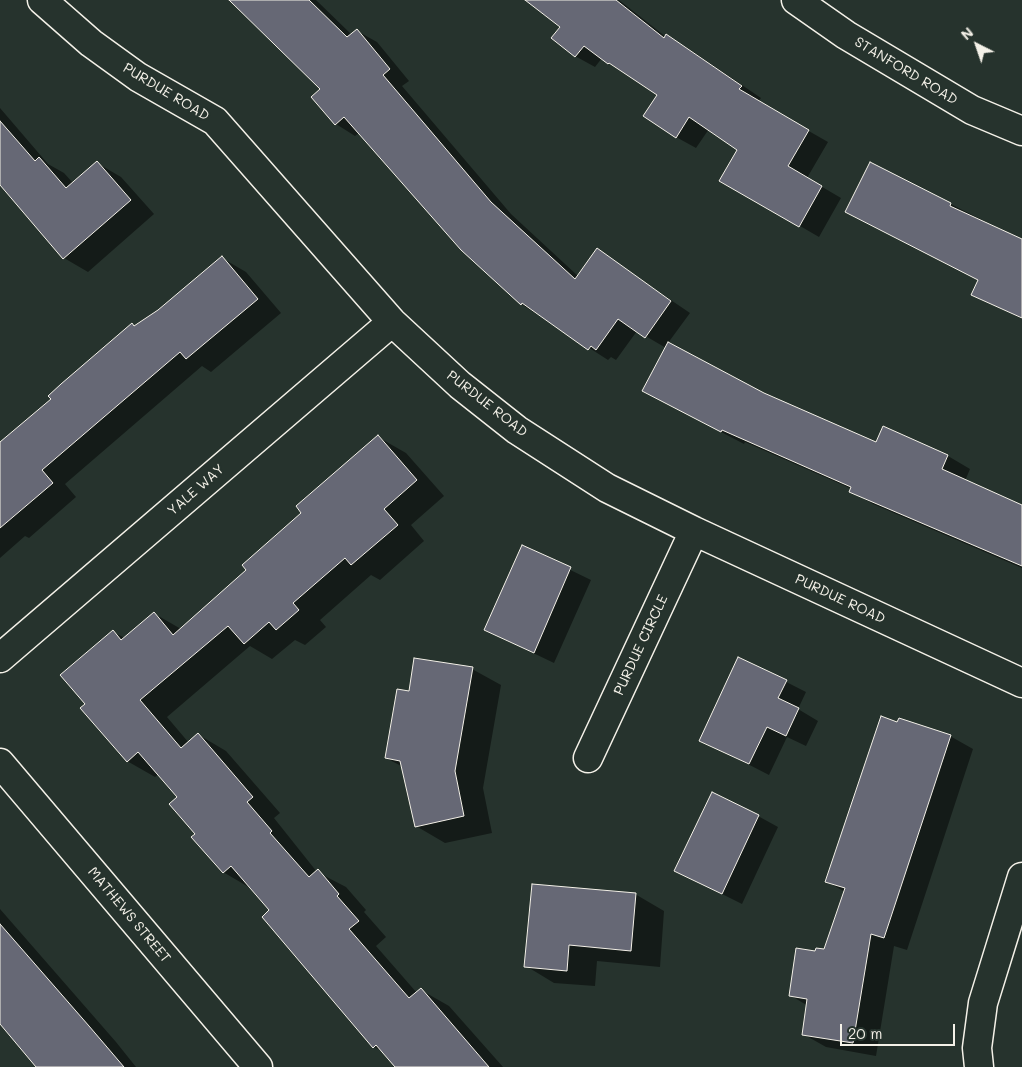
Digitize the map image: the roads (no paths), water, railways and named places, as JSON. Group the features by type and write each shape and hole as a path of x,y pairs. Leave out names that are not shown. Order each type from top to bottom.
{"street":[{"name":"PURDUE ROAD","path":"42,0 91,43 138,77 215,121 392,322 460,385 517,430 607,488 694,531 1022,683"},
{"name":"STANFORD ROAD","path":"796,0 846,35 972,110 1022,132"},
{"name":"YALE WAY","path":"0,658 392,322"},
{"name":"PURDUE CIRCLE","path":"588,758 694,531"},
{"name":"MATHEWS STREET","path":"0,763 258,1067"},
{"path":"979,1067 977,1048 983,1003 1022,877"}]}
